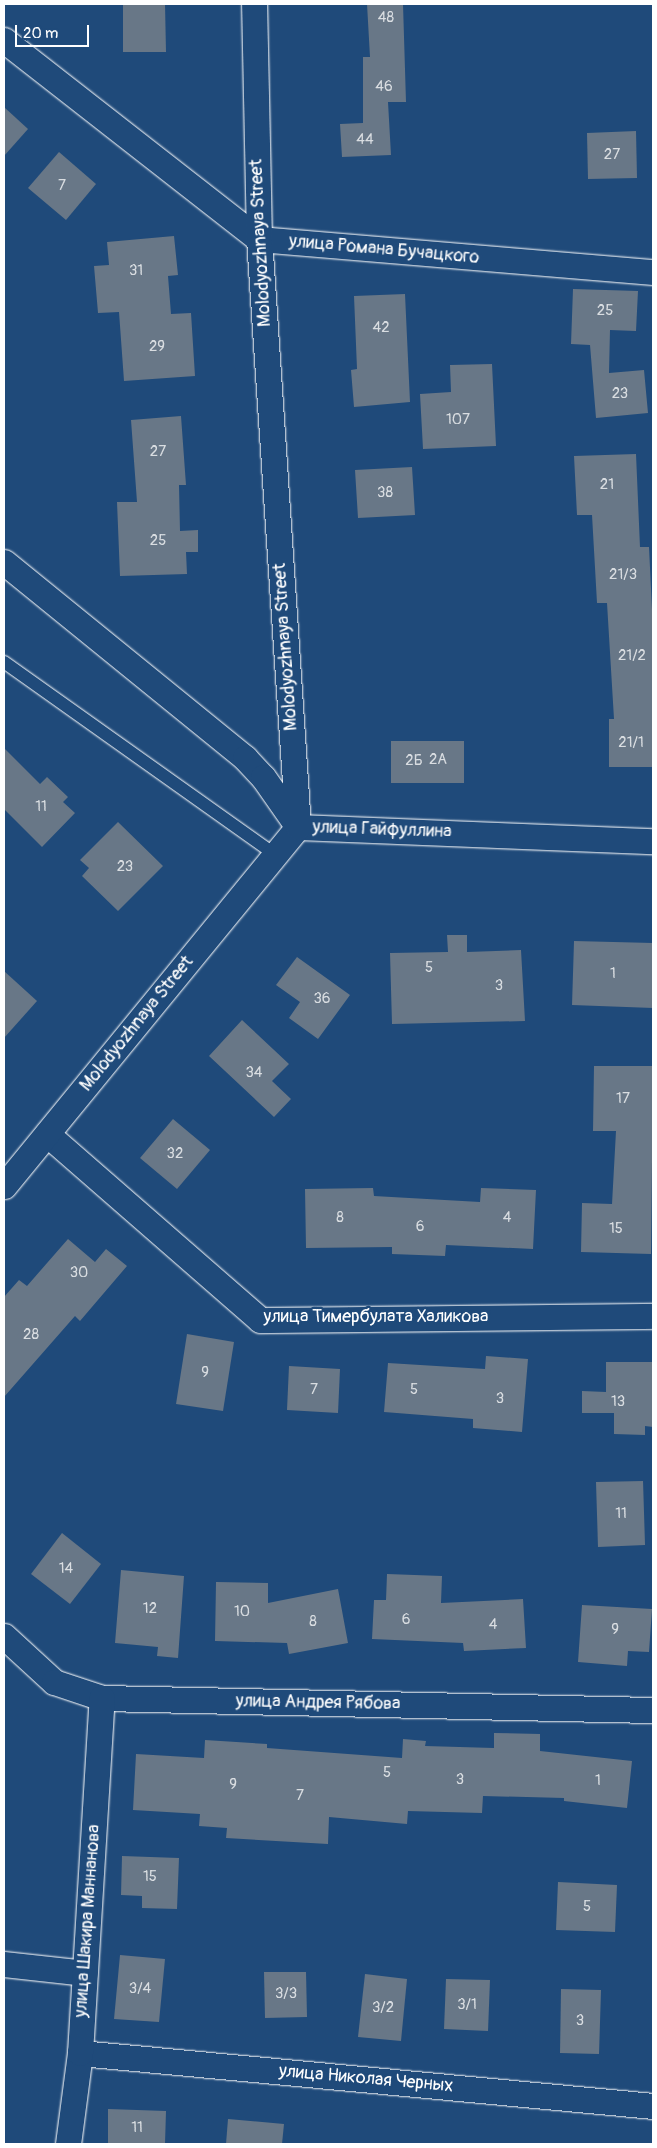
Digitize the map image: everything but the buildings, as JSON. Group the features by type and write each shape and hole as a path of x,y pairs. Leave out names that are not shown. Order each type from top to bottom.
{"street":[{"name":"Molodyozhnaya Street","path":"4,1186 298,827 259,239 254,4"},
{"path":"4,40 259,239"},
{"name":"улица Романа Бучацкого","path":"259,239 653,272"},
{"name":"улица Гайфуллина","path":"4,562 245,758 263,777 298,827 653,841"},
{"name":"улица Тимербулата Халикова","path":"47,1134 260,1320 653,1316"},
{"name":"улица Андрея Рябова","path":"4,1636 54,1682 102,1698 653,1710"},
{"name":"улица Шакира Маннанова","path":"68,2144 80,2053 102,1698"},
{"path":"4,1964 85,1973"},
{"name":"улица Николая Черных","path":"80,2053 653,2106"}],"lane":[{"path":"4,662 276,855"}]}
